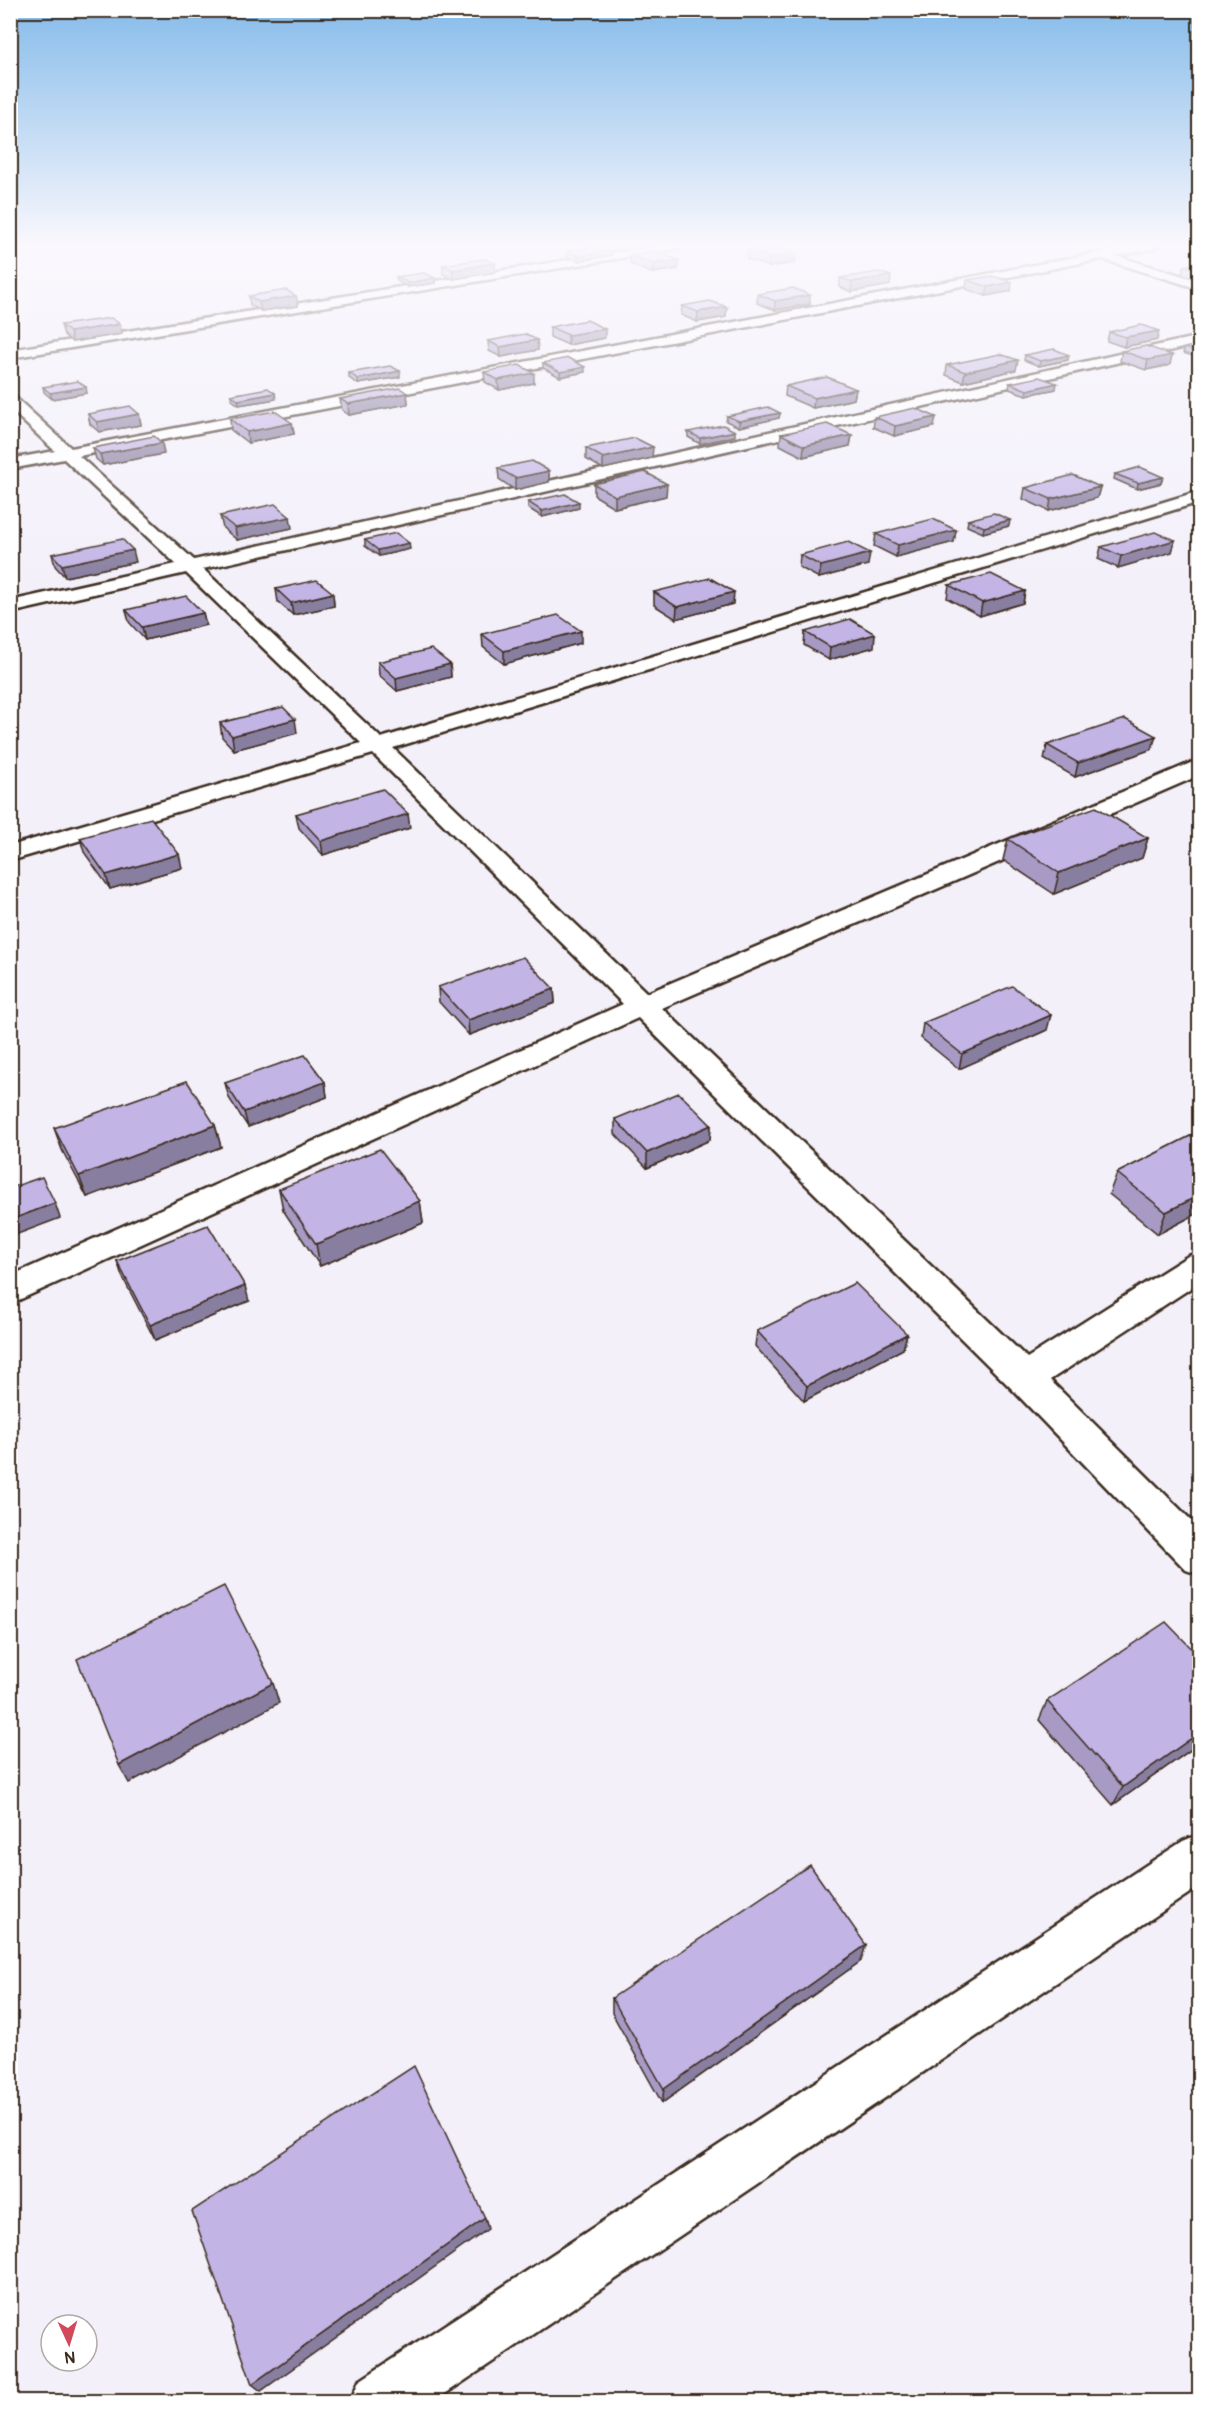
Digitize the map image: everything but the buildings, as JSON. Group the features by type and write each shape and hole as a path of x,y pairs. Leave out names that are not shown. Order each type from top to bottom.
{"street":[{"path":"10,464 563,359"},
{"path":"10,607 1117,359"},
{"path":"10,400 190,567 644,1005 1024,1378 1200,1557"},
{"path":"10,854 377,746 1200,496"},
{"path":"10,1291 644,1005 1200,766"},
{"path":"1024,1378 1200,1265"},
{"path":"380,2402 1200,1858"}]}
